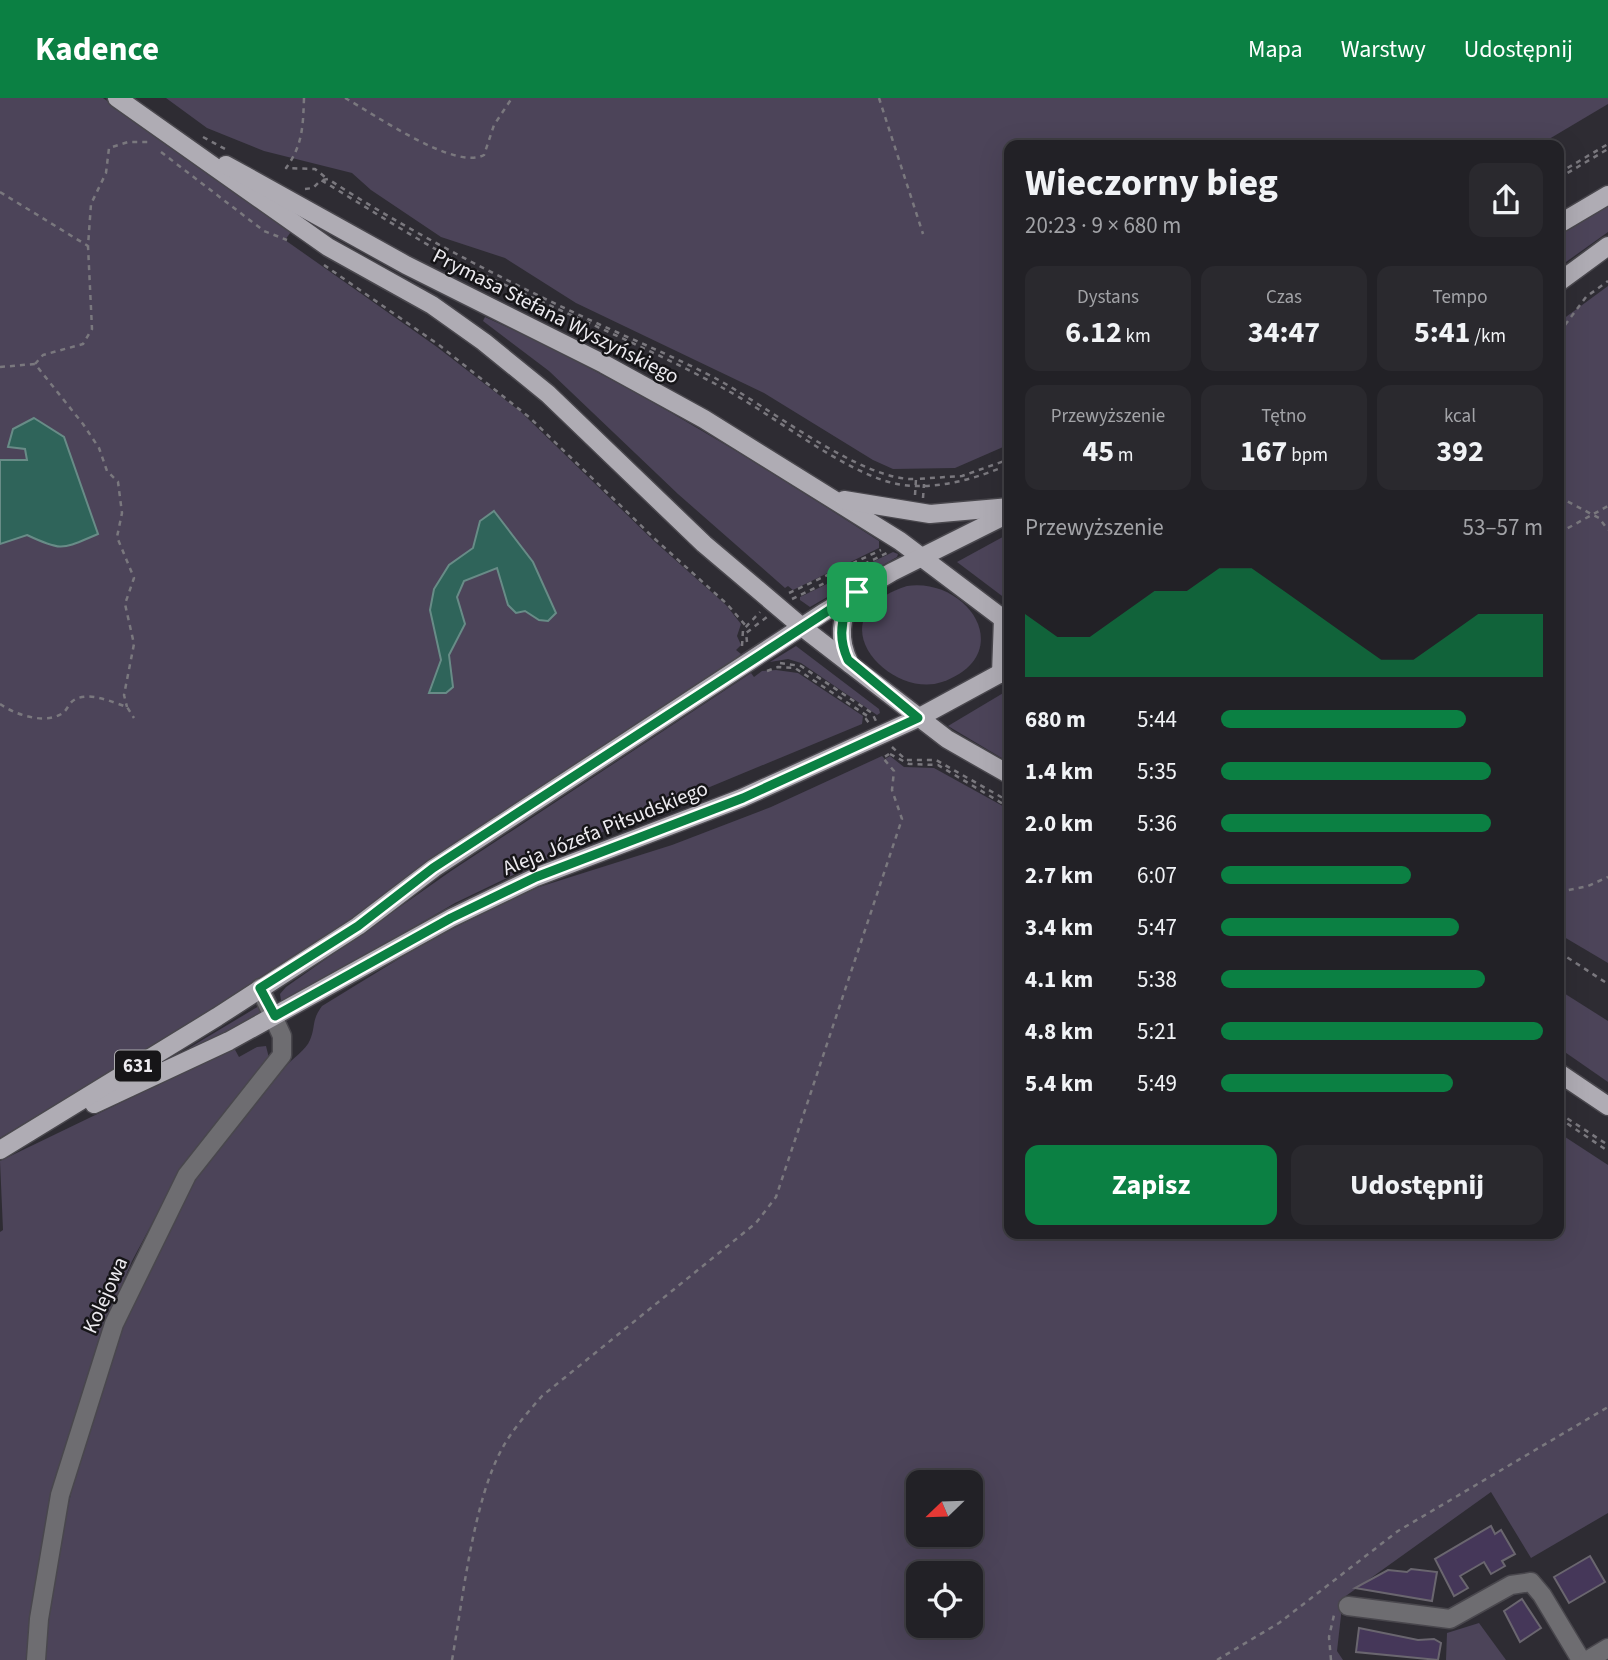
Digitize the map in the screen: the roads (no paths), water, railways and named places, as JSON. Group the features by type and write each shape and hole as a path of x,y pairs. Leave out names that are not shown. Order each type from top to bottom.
{"main road":[{"name":"Prymasa Stefana Wyszyńskiego","path":"117,98 158,136 328,247 432,306 500,355 548,394 704,544 852,666"},
{"name":"Prymasa Stefana Wyszyńskiego","path":"158,136 664,396 923,557"},
{"path":"1564,221 1608,195"},
{"path":"1564,278 1608,246"},
{"path":"796,476 835,497 900,511 942,514 1004,507"},
{"name":"631","path":"802,627 857,592 1004,516"},
{"path":"923,557 1004,619"},
{"path":"857,592 846,608 842,626 843,646 852,666 947,739 1004,772"},
{"name":"Aleja Józefa Piłsudskiego","path":"7,1146 358,926 433,868 802,627"},
{"name":"631","path":"918,718 1004,672"},
{"name":"Aleja Józefa Piłsudskiego","path":"7,1146 275,1016 451,918 536,877 743,798 918,718"},
{"path":"1564,1076 1608,1105"}],"street":[{"name":"Kolejowa","path":"36,1660 39,1619 60,1495 114,1324 187,1175 282,1055 282,1035 260,988"},
{"path":"1348,1606 1450,1619 1511,1585 1531,1582 1542,1595 1581,1660"},
{"path":"1588,1660 1608,1648"}]}
